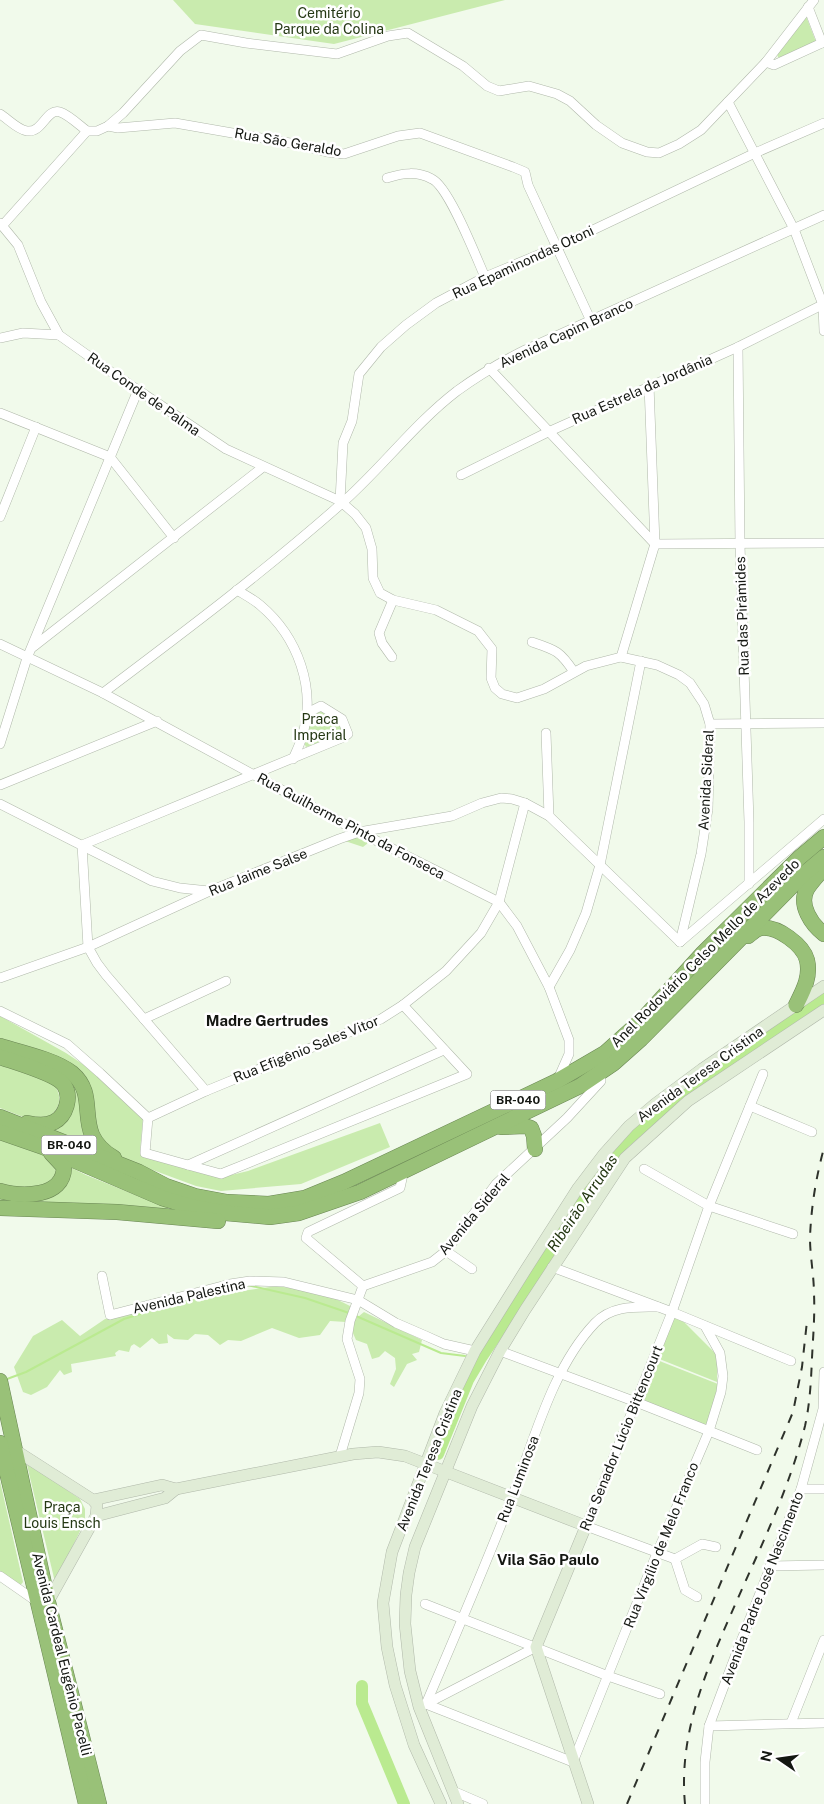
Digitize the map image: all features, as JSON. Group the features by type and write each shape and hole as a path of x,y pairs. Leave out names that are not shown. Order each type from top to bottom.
{"highway":[{"name":"Anel Rodoviário Celso Mello de Azevedo","path":"0,1116 139,1172 166,1186 195,1196 227,1202 269,1204 305,1198 353,1178 557,1081 605,1053 643,1019 703,953 799,858 824,837"},
{"name":"Anel Rodoviário Celso Mello de Azevedo","path":"0,1132 44,1148 169,1200 192,1207 225,1213 270,1217 299,1213 360,1192 580,1086 614,1063 641,1039 805,873 824,857"},
{"path":"824,868 806,890 804,901 812,923 824,934"},
{"path":"725,953 760,928 783,933 799,948 807,960 807,984 796,1005"},
{"path":"0,1046 61,1066 72,1073 84,1087 89,1129 92,1137 107,1154 139,1172"},
{"path":"0,1058 56,1077 64,1085 68,1102 59,1119 44,1125 35,1125 0,1116"},
{"path":"495,1127 525,1126 531,1128 535,1149"},
{"path":"0,1190 18,1194 54,1189 61,1182 64,1167 60,1161 44,1148"},
{"path":"0,1208 117,1212 222,1221 270,1217"},
{"name":"Avenida Cardeal Eugênio Pacelli","path":"1,1384 5,1453 42,1601 86,1804"},
{"name":"Avenida Cardeal Eugênio Pacelli","path":"42,1601 100,1804"}],"main road":[{"name":"Avenida Teresa Cristina","path":"458,1804 409,1663 405,1624 406,1595 415,1547 472,1406 500,1351 552,1267 625,1158 637,1133 655,1104 824,986"},
{"name":"Avenida Teresa Cristina","path":"441,1804 412,1738 395,1685 387,1647 383,1603 392,1552 445,1413 475,1351 578,1188 604,1155 824,1010"},
{"path":"93,1500 162,1485 176,1489 340,1456 378,1452 405,1456 425,1463 586,1526"},
{"path":"5,1453 93,1500 97,1505 96,1516 42,1601"},
{"path":"96,1516 165,1498 176,1489"},
{"name":"Rua Senador Lúcio Bittencourt","path":"536,1647 586,1526"},
{"path":"536,1647 588,1804"},
{"path":"395,1685 408,1701 423,1706 415,1719 412,1738"}],"street":[{"path":"766,62 774,65 823,42 811,4"},
{"path":"1,224 87,131 98,130 108,126 123,114 180,51 201,35 218,39 337,54 388,36 408,33 463,66 487,86 499,91 529,86 557,94 570,100 611,137 631,147 647,152 659,153 679,144 701,130 766,62 811,4"},
{"path":"728,102 794,229 823,305 824,330"},
{"path":"0,114 26,131 32,131 40,127 51,114 56,112 63,113 87,131"},
{"name":"Rua São Geraldo","path":"108,126 118,128 175,123 344,154 398,136 420,133 491,158 525,172 528,186 591,321"},
{"name":"Rua Epaminondas Otoni","path":"341,502 343,442 352,421 359,374 381,347 420,314 436,303 485,277 557,246 755,153 824,123"},
{"path":"387,178 410,172 434,179 447,194 485,277"},
{"name":"Avenida Capim Branco","path":"103,693 237,590 341,502 422,422 456,392 490,368 525,350 824,215"},
{"name":"Rua Conde de Palma","path":"1,224 18,245 41,302 59,334 226,449 341,502"},
{"name":"Rua Estrela da Jordânia","path":"461,475 548,432 649,385 738,347 823,305"},
{"path":"0,338 24,333 59,334"},
{"name":"Rua das Pirâmides","path":"738,347 740,545 749,884"},
{"path":"490,368 655,544 824,544"},
{"path":"621,657 655,544 649,385"},
{"path":"0,744 27,658 138,390"},
{"path":"0,413 110,457 174,538"},
{"path":"0,517 36,427"},
{"path":"32,648 263,467"},
{"path":"341,502 355,514 366,528 372,549 373,578 380,593 393,600 379,633 382,643 392,656"},
{"path":"237,590 258,603 277,620 291,640 301,663 307,688 307,713 302,736 293,759"},
{"name":"Avenida Sideral","path":"393,600 436,610 478,631 492,649 491,678 495,688 502,694 517,698 544,689 586,666 621,657 672,671 690,684 704,704 710,724 708,809 701,854 680,942"},
{"path":"532,642 556,650 574,672"},
{"name":"Rua Guilherme Pinto da Fonseca","path":"0,644 103,693 359,832 499,902 517,926 548,987 569,1040 569,1054 557,1081"},
{"path":"548,987 570,950 586,913 600,865 641,661"},
{"path":"82,845 293,759 348,734 342,719 320,706 307,713"},
{"path":"0,785 157,721"},
{"path":"710,724 824,723"},
{"path":"546,733 549,816"},
{"name":"Rua Jaime Salse","path":"0,978 88,947 210,891 359,832 452,816 482,803 501,798 525,803 549,816 680,942"},
{"name":"Rua Efigênio Sales Vitor","path":"148,1118 206,1091 381,1019 403,1005 446,971 481,933 499,902 525,803"},
{"path":"0,804 152,881 180,888 210,891"},
{"path":"680,942 824,819"},
{"path":"82,845 88,947 101,969 206,1091"},
{"path":"144,1019 226,981"},
{"path":"0,1011 67,1044 100,1072 148,1118 145,1153 221,1174 467,1074 403,1005"},
{"path":"188,1165 444,1050"},
{"name":"Avenida Sideral","path":"363,1286 432,1262 446,1251 496,1184 567,1118 601,1081 600,1071"},
{"name":"Rua Senador Lúcio Bittencourt","path":"586,1526 672,1312 709,1206 762,1074"},
{"path":"750,1106 812,1132"},
{"path":"644,1168 709,1206 793,1234"},
{"path":"340,1456 359,1393 360,1379 347,1339 350,1321 363,1286 306,1238 308,1232 400,1188 404,1170"},
{"path":"446,1251 472,1269"},
{"path":"552,1267 672,1312 791,1361"},
{"name":"Avenida Palestina","path":"102,1276 110,1315 230,1284 250,1281 284,1282 358,1300 396,1323 444,1344 475,1351"},
{"name":"Rua Luminosa","path":"423,1706 463,1618 559,1374 574,1350 595,1323 608,1312 624,1308 658,1307"},
{"name":"Rua Virgílio de Melo Franco","path":"573,1762 708,1431 721,1392 723,1376 720,1354 705,1326"},
{"path":"500,1351 757,1450"},
{"name":"Avenida Padre José Nascimento","path":"705,1804 705,1762 709,1726 801,1489 823,1409 824,1372"},
{"path":"801,1489 824,1489"},
{"path":"586,1526 675,1560"},
{"path":"675,1560 702,1544 716,1547"},
{"path":"675,1560 685,1590 697,1597"},
{"path":"770,1566 824,1565"},
{"path":"0,1576 42,1601"},
{"path":"425,1604 608,1676 660,1694"},
{"path":"791,1723 824,1641"},
{"path":"423,1706 536,1647"},
{"path":"423,1706 573,1762"},
{"path":"709,1726 824,1723"},
{"path":"453,1791 483,1804"}],"green space":[{"name":"Cemitério Parque da Colina","path":"173,0 505,0 334,44 195,24"},
{"path":"806,16 816,42 783,59 778,57 776,51"},
{"name":"Praca Imperial","path":"328,711 342,722 345,735 306,747 302,738 308,716"},
{"path":"347,823 360,827 373,839 363,847 345,841"},
{"path":"0,1016 87,1067 143,1118 140,1151 146,1157 200,1173 223,1177 248,1171 380,1123 390,1147 301,1184 221,1191 196,1186 117,1155 97,1134 63,1061 0,1038"},
{"path":"0,1065 51,1081 59,1096 58,1105 53,1114 48,1118 23,1117 0,1108"},
{"path":"66,1080 77,1085 92,1146 47,1129 54,1128"},
{"path":"0,1138 46,1156 58,1169 54,1180 50,1184 36,1187 0,1185"},
{"path":"70,1168 168,1208 168,1212 0,1201 0,1195 45,1196"},
{"path":"277,1286 326,1294 352,1307 346,1322 330,1321 320,1335 299,1338 272,1328 241,1341 228,1340 220,1345 208,1335 195,1334 188,1340 174,1339 167,1334 168,1343 159,1344 152,1338 140,1348 134,1344 129,1352 119,1350 115,1353 116,1356 71,1364 72,1372 64,1375 60,1370 47,1387 31,1395 23,1392 14,1367 33,1336 62,1320 80,1336 105,1319 206,1296"},
{"path":"364,1312 422,1340 419,1352 412,1354 417,1360 407,1364 394,1387 390,1384 396,1369 395,1358 385,1351 379,1357 372,1359 367,1344 356,1340 352,1331 353,1321"},
{"path":"672,1316 680,1318 717,1355 717,1382 657,1358"},
{"path":"657,1360 718,1384 719,1390 707,1428 641,1400"},
{"name":"Praça Louis Ensch","path":"29,1464 80,1499 85,1509 85,1521 57,1578 54,1578 27,1465"},
{"name":"Praça Louis Ensch","path":"0,1481 23,1582 20,1586 0,1573"}],"waterway":[{"name":"Ribeirão Arrudas","path":"438,1454 468,1380 481,1358 600,1172 625,1142 681,1094 824,998"},
{"path":"247,1285 305,1298 349,1313"},
{"path":"7,1379 26,1372 124,1319 192,1298"},
{"path":"356,1316 441,1353 465,1356"},
{"name":"Ribeirão Arrudas","path":"362,1686 362,1703 404,1804"}],"railway":[{"path":"685,1804 686,1750 698,1698 716,1648 784,1492 805,1426 810,1392 814,1318 814,1287 810,1245 811,1227 814,1193 824,1148"},
{"path":"627,1804 793,1412 802,1367 807,1321"}],"district":[{"name":"Madre Gertrudes","path":"267,1020"},
{"name":"Vila São Paulo","path":"548,1559"}]}
